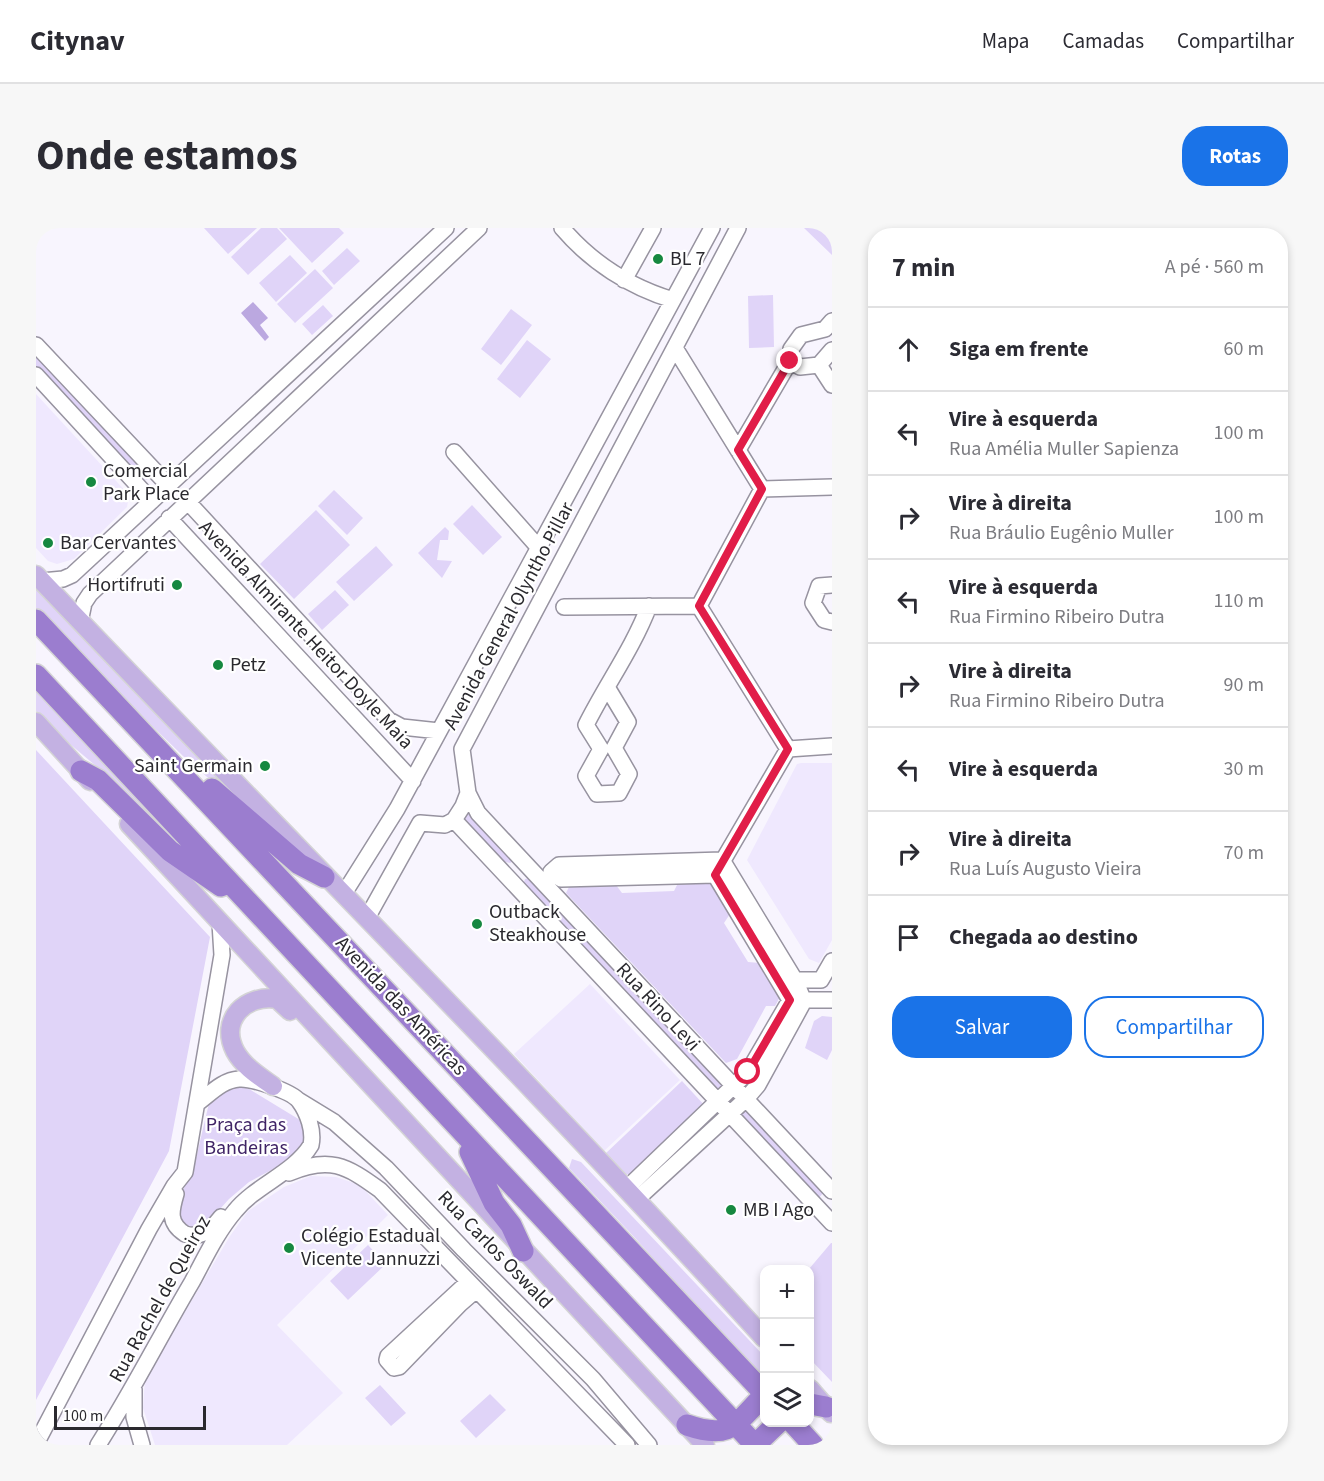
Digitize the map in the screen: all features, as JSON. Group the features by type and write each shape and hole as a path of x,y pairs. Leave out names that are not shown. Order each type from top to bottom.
{"highway":[{"name":"Avenida das Américas","path":"36,620 760,1389"},
{"path":"36,675 755,1445 774,1427"},
{"path":"115,703 123,706 176,761 226,800 299,864 326,879"},
{"path":"81,771 98,780 170,851 269,924"},
{"path":"447,1117 475,1158 494,1203 511,1225 523,1251"},
{"path":"687,1425 716,1433 735,1424 760,1399"},
{"path":"797,1427 813,1445"}],"main road":[{"name":"Avenida das Américas","path":"39,578 326,879 435,986 760,1333"},
{"path":"36,722 523,1251 705,1445"},
{"path":"273,1086 242,1061 235,1050 230,1032 238,1010 257,998 277,999 294,1015 310,1020"},
{"path":"814,1395 823,1409"}],"street":[{"path":"39,578 63,579 72,575 446,228"},
{"path":"81,622 84,603 90,594 170,518 344,363 479,228"},
{"path":"561,228 586,253 624,280 670,305"},
{"path":"624,280 653,228"},
{"name":"Avenida General Olyntho Pillar","path":"343,895 413,781 712,228"},
{"name":"Avenida General Olyntho Pillar","path":"468,793 462,749 738,228"},
{"path":"652,301 670,305"},
{"path":"738,450 790,361 790,350 801,335 825,329 832,321"},
{"path":"36,345 168,486"},
{"path":"675,348 762,489"},
{"path":"790,361 800,367 819,365 832,350"},
{"path":"819,365 832,385"},
{"path":"36,375 152,501"},
{"path":"723,426 751,426"},
{"path":"454,452 539,548"},
{"path":"762,489 832,487"},
{"name":"Avenida General Olyntho Pillar","path":"572,488 594,501"},
{"path":"699,606 762,489"},
{"name":"Avenida Almirante Heitor Doyle Maia","path":"188,502 389,720 402,727 439,731"},
{"name":"Avenida Almirante Heitor Doyle Maia","path":"170,518 413,781"},
{"path":"110,540 127,558"},
{"path":"832,585 819,586 813,603 824,620 832,622"},
{"path":"607,687 628,722 614,748 629,774 619,793 597,794 586,776 600,749 586,725 594,709 641,627 649,606"},
{"path":"564,607 699,606"},
{"path":"699,606 788,749"},
{"path":"629,607 641,627"},
{"path":"594,709 618,705"},
{"path":"439,731 462,749"},
{"path":"788,749 831,745"},
{"path":"715,875 788,749"},
{"path":"397,809 420,824 445,825 454,820 468,793"},
{"name":"Rua Rino Levi","path":"468,793 478,813 832,1191"},
{"name":"Rua Rino Levi","path":"454,820 832,1222"},
{"path":"367,918 420,824"},
{"path":"715,875 561,879 551,872 559,865 722,860"},
{"path":"631,1195 730,1113 758,1085 797,1000 795,980 722,860"},
{"name":"Avenida General Olyntho Pillar","path":"326,879 353,871 364,862"},
{"path":"715,875 797,1000"},
{"name":"Rua Rachel de Queiroz","path":"36,1444 174,1186 185,1172 199,1102 222,955 220,923"},
{"path":"795,980 821,980 832,961"},
{"path":"631,1195 748,1072 797,1000"},
{"path":"797,1000 832,1000"},
{"path":"199,1102 229,1081 241,1078 273,1086 298,1100"},
{"name":"Rua Rachel de Queiroz","path":"98,1445 134,1389 151,1353 213,1243 235,1210 299,1158 311,1145 311,1126 298,1100"},
{"name":"Rua Carlos Oswald","path":"298,1100 334,1122 386,1168 593,1379 649,1445"},
{"path":"267,1183 309,1165 333,1163 356,1172 380,1190 471,1287 627,1445"},
{"path":"174,1186 176,1194 170,1212 173,1222 185,1234 201,1235 213,1228 222,1215 235,1210"},
{"path":"471,1287 464,1299 399,1367 394,1368 387,1360 388,1356 442,1305 471,1287"},
{"path":"134,1389 134,1417 142,1445"}],"shaded area":[{"path":"253,302 268,318 260,325 269,337 265,341 241,313"},
{"path":"36,394 129,495 127,507 74,559 57,564 48,561 36,548"},
{"path":"832,763 832,940 819,963 809,959 747,860 797,764"},
{"path":"590,984 680,1080 604,1151 514,1054"},
{"path":"311,1176 336,1177 360,1185 388,1215 277,1325 343,1393 287,1445 155,1445 143,1408 145,1379 230,1236 248,1211 284,1187"}],"green space":[{"path":"204,228 257,228 228,254"},
{"path":"261,228 277,228 287,239 248,275 231,257"},
{"path":"279,228 339,228 344,233 312,263"},
{"path":"804,228 832,228 832,255"},
{"path":"347,248 360,261 334,285 322,271"},
{"path":"290,255 307,273 276,302 259,283"},
{"path":"315,269 333,288 295,323 277,304"},
{"path":"773,295 774,347 749,348 748,296"},
{"path":"323,305 333,316 312,335 302,324"},
{"path":"511,309 532,325 501,365 481,349"},
{"path":"527,340 551,359 520,398 497,379"},
{"path":"36,353 147,472 149,477 147,480 142,479 36,366"},
{"path":"334,490 363,518 347,535 318,506"},
{"path":"472,505 502,537 483,555 453,524"},
{"path":"316,510 350,545 294,599 260,564"},
{"path":"445,527 449,531 448,540 440,540 437,560 452,561 442,578 418,553"},
{"path":"376,546 393,565 354,601 336,582"},
{"path":"36,584 247,809 245,810 183,756 36,613"},
{"path":"335,590 349,605 322,630 308,614"},
{"path":"36,683 211,870 164,839 96,766 58,734 36,711"},
{"path":"36,750 210,937 169,1151 36,1400"},
{"path":"468,807 513,861 510,863 498,860 463,821"},
{"path":"531,878 726,1086 718,1094 523,885 525,879"},
{"path":"679,881 711,882 730,914 724,923 748,962 760,963 780,997 775,1006 766,1006 737,1059 726,1063 566,893 570,885 616,885 622,893 674,891"},
{"path":"822,1016 832,1017 832,1050 827,1060 805,1048 814,1021"},
{"path":"682,1081 706,1107 633,1175 624,1174 605,1154"},
{"name":"Praça das Bandeiras","path":"238,1086 249,1089 300,1120 307,1142 292,1159 249,1182 229,1199 203,1228 189,1228 179,1220 177,1203 194,1167 209,1103 221,1091"},
{"path":"746,1108 824,1192 817,1200 739,1115"},
{"path":"572,1159 581,1162 760,1352 760,1378 636,1239 569,1168"},
{"path":"832,1243 832,1382 814,1363 812,1265"},
{"path":"368,1245 386,1264 348,1300 330,1281"},
{"path":"380,1385 406,1413 391,1426 365,1398"},
{"path":"490,1394 506,1410 476,1438 460,1421"}],"place":[{"name":"BL 7","path":"658,259"},
{"name":"Comercial Park Place","path":"91,482"},
{"name":"Bar Cervantes","path":"48,543"},
{"name":"Hortifruti","path":"177,585"},
{"name":"Petz","path":"218,665"},
{"name":"Saint Germain","path":"265,766"},
{"name":"Outback Steakhouse","path":"477,924"},
{"name":"MB I Ago","path":"731,1210"},
{"name":"Colégio Estadual Vicente Jannuzzi","path":"289,1248"}],"route":[{"path":"748,1072 790,1000 715,875 788,749 699,606 762,489 738,450 790,361"}]}
